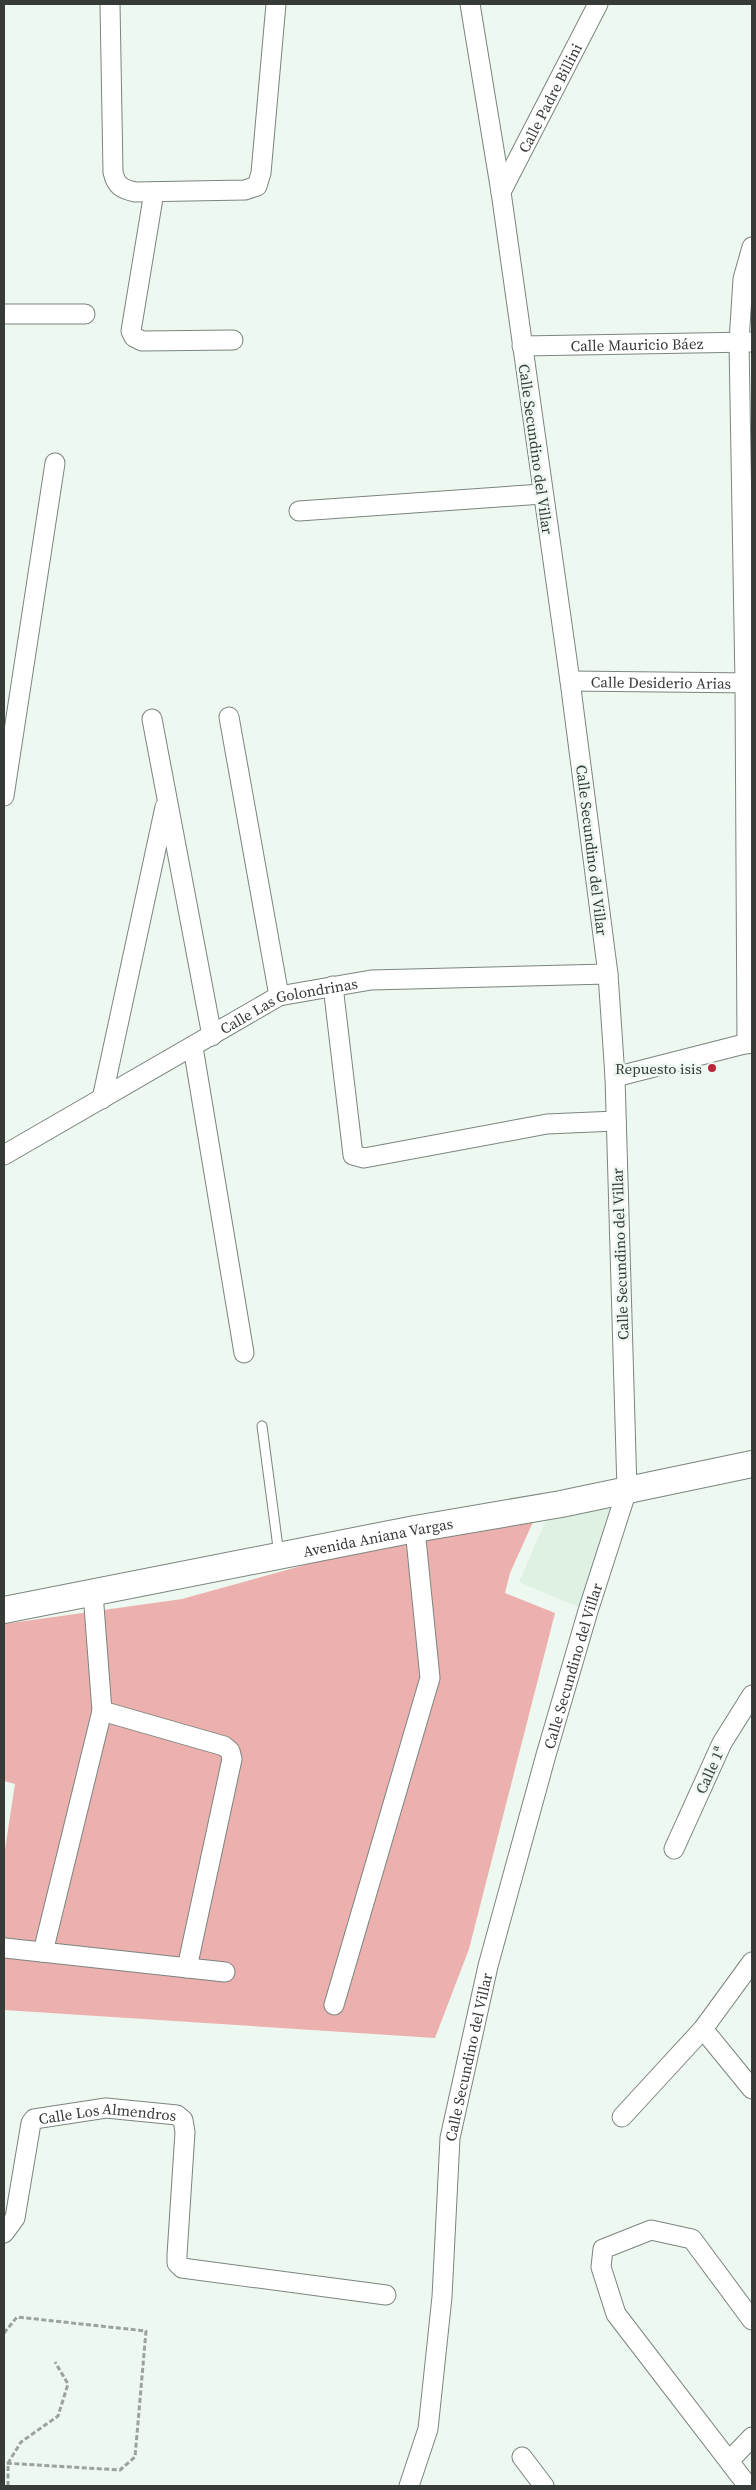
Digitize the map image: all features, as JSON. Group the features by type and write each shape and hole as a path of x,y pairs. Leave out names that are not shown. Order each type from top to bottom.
{"main road":[{"name":"Avenida Aniana Vargas","path":"4,1610 415,1529 561,1504 627,1490 750,1472"}],"street":[{"path":"110,4 115,181 121,188 135,192 245,190 257,186 261,173 276,4"},
{"name":"Calle Secundino del Villar","path":"409,2486 428,2429 442,2296 450,2138 486,1975 546,1754 588,1611 627,1490 615,1077 608,974 570,680 542,494 501,192 470,4"},
{"name":"Calle Padre Billini","path":"501,192 598,4"},
{"path":"154,192 131,331 134,337 142,341 233,340"},
{"path":"615,1077 749,1043 746,342 743,279 752,247"},
{"path":"4,314 85,314"},
{"name":"Calle Mauricio Báez","path":"522,346 746,342"},
{"path":"4,796 55,463"},
{"path":"299,511 542,494"},
{"name":"Calle Desiderio Arias","path":"570,680 748,683"},
{"path":"229,717 279,996"},
{"path":"152,719 212,1036"},
{"path":"102,1099 167,799"},
{"name":"Calle Las Golondrinas","path":"4,1155 279,996 371,980 608,974"},
{"path":"333,986 353,1154 356,1156 364,1158 547,1124 616,1121"},
{"path":"193,1047 244,1353"},
{"path":"334,2005 430,1678 415,1529"},
{"path":"43,1952 102,1711 93,1593"},
{"name":"Calle 1ª","path":"674,1849 722,1743 752,1695"},
{"path":"102,1711 224,1746 230,1751 232,1759 187,1968"},
{"path":"6,1948 226,1972"},
{"path":"622,2117 703,2029 752,1962"},
{"path":"703,2029 752,2089"},
{"name":"Calle Los Almendros","path":"4,2233 15,2218 31,2123 34,2119 106,2108 177,2115 183,2120 185,2132 177,2255 177,2263 182,2268 386,2295"},
{"path":"748,2486 730,2460 616,2314 601,2267 603,2249 651,2230 692,2239 752,2320"},
{"path":"730,2460 752,2437"},
{"path":"522,2457 544,2486"}],"lane":[{"path":"262,1426 279,1556"}],"path":[{"path":"4,2333 17,2317 146,2331 134,2457 120,2470 6,2463"},
{"path":"8,2486 6,2463 21,2442 58,2416 68,2384 55,2362"}],"shaded area":[{"path":"625,1497 588,1611 519,1582 551,1509"},
{"path":"533,1522 510,1573 505,1593 555,1613 469,1949 435,2038 4,2010 4,1856 15,1784 4,1781 4,1624 182,1599 388,1542"}],"place":[{"name":"Repuesto isis","path":"712,1068"}]}
